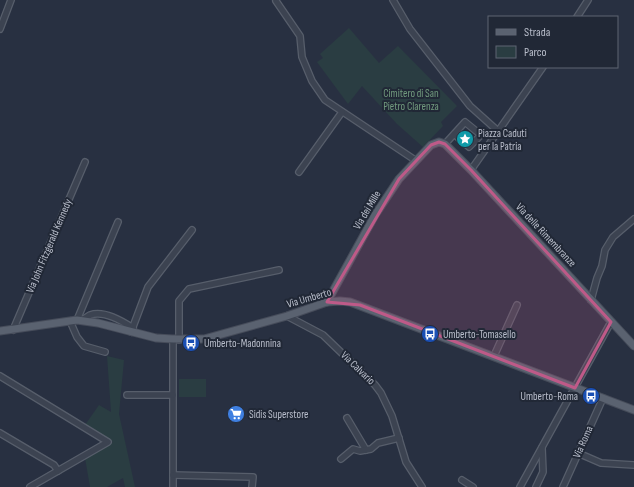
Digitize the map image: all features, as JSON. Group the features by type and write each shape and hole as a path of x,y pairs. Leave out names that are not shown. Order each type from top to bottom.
{"main road":[{"name":"Via dei Mille","path":"327,302 347,264 399,179 431,145 442,143"},
{"name":"Via delle Rimembranze","path":"442,143 471,170 634,346"},
{"name":"Via Umberto","path":"0,331 76,320 132,330 156,338 176,340 204,339 287,316 327,302 340,301 360,305 634,410"}],"street":[{"path":"0,29 10,0"},
{"path":"393,0 410,29 465,100 499,132"},
{"path":"578,16 588,0"},
{"path":"276,1 300,36 302,56 312,81 325,100 416,160"},
{"path":"471,170 542,68"},
{"path":"299,172 342,112"},
{"path":"442,143 454,134 465,122 481,135 469,147 454,134"},
{"name":"Via John Fitzgerald Kennedy","path":"13,330 85,162"},
{"path":"591,300 596,278 602,266 605,250 613,237 634,219"},
{"path":"105,352 84,346 77,337 76,320 118,222"},
{"path":"132,330 148,288 192,230"},
{"path":"173,487 173,395 179,300 189,289 279,270"},
{"path":"494,356 517,305"},
{"path":"301,311 300,316 303,324"},
{"name":"Via Calvario","path":"287,316 323,335 375,385 381,393 392,416 406,462 422,487"},
{"path":"520,487 612,322"},
{"path":"0,376 108,442 30,487"},
{"path":"127,395 173,395"},
{"name":"Via Roma","path":"563,487 603,398"},
{"path":"347,418 366,450"},
{"path":"0,433 54,465 58,471"},
{"path":"341,459 353,449 360,451 371,449 378,443 399,438"},
{"path":"536,487 543,472 542,448"},
{"path":"578,454 601,462 634,465"},
{"path":"173,475 253,476 252,487"},
{"path":"462,480 473,487"}],"highlighted area":[{"path":"439,142 445,144 471,170 611,322 575,388 360,305 327,302 399,179 431,145"}],"green space":[{"name":"Cimitero di San Pietro Clarenza","path":"349,28 379,63 398,46 457,106 441,122 443,126 423,147 397,124 362,86 348,104 317,62 323,58 320,54"},
{"path":"107,356 124,360 119,414 135,487 125,487 123,478 107,487 90,487 85,458 113,442 85,425 99,405 111,412"},
{"path":"179,379 206,379 206,397 179,397"}],"place":[{"name":"Piazza Caduti per la Patria","path":"465,139"},
{"name":"Umberto-Tomasello","path":"430,334"},
{"name":"Umberto-Madonnina","path":"191,343"},
{"name":"Umberto-Roma","path":"591,396"},
{"name":"Sidis Superstore","path":"236,414"}]}
